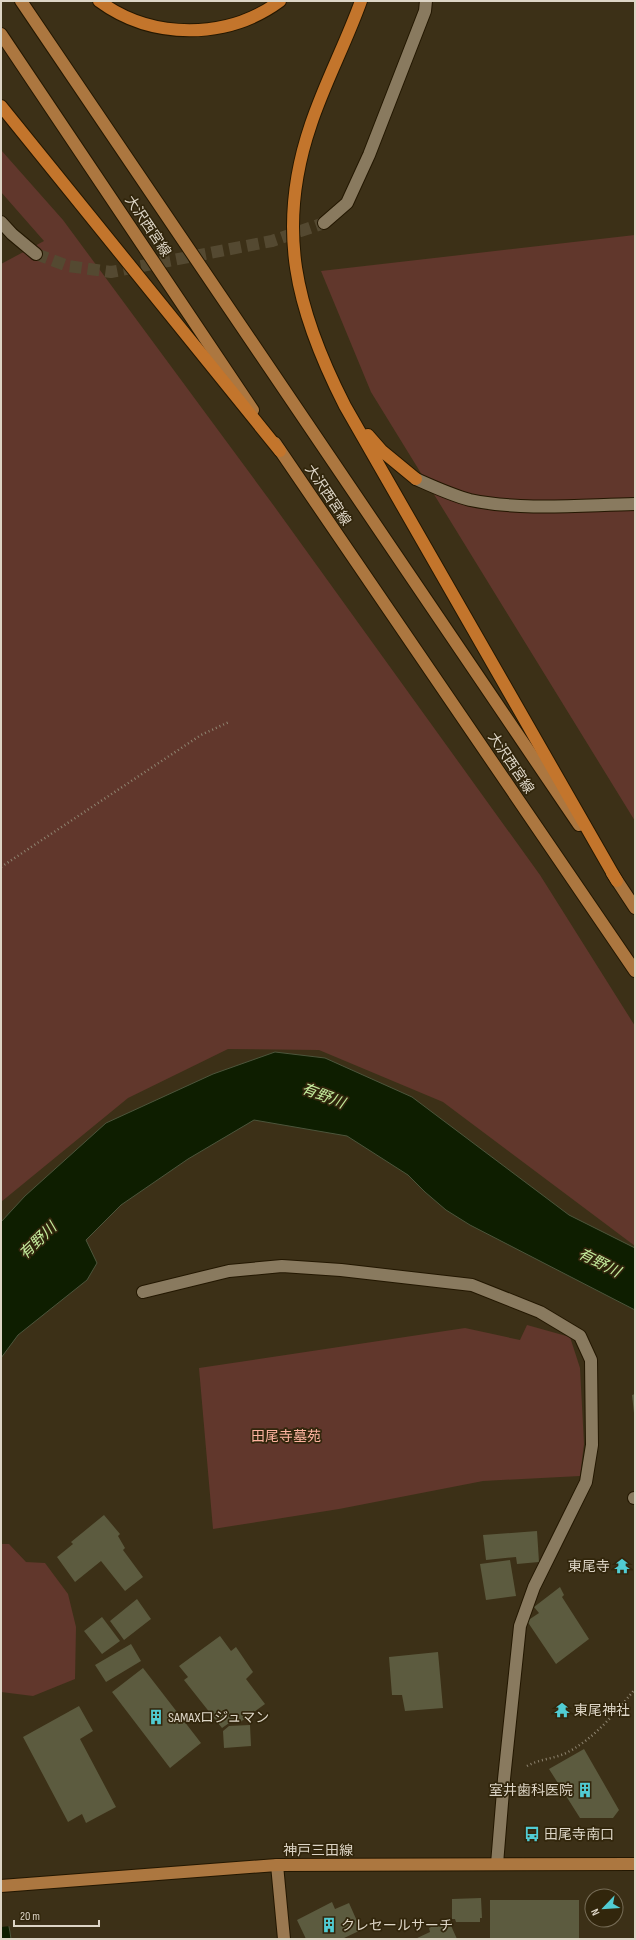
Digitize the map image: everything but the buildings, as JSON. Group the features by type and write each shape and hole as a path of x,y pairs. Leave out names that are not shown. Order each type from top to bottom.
{"highway":[{"path":"99,1 109,9 141,23 174,30 207,30 236,24 264,12 280,1"},
{"path":"361,1 311,124 299,164 293,203 293,246 298,284 306,316 325,367 345,406 617,881"},
{"path":"1,106 280,450"},
{"path":"345,406 382,452 416,479"}],"main road":[{"name":"大沢西宮線","path":"21,1 635,908"},
{"name":"大沢西宮線","path":"1,34 280,450 635,971"},
{"name":"神戸三田線","path":"1,1886 277,1865 635,1864"}],"street":[{"path":"324,223 347,203 366,162 425,11 426,1"},
{"path":"1,222 12,234 36,254"},
{"path":"416,479 448,493 470,500 501,504 635,504"},
{"path":"143,1292 229,1271 282,1266 341,1270 472,1285 540,1312 580,1336 591,1360 592,1445 586,1482 534,1587 520,1626 504,1779 497,1864"},
{"path":"277,1865 284,1939"}],"path":[{"path":"1,866 201,735 229,722"},
{"path":"504,1779 534,1762 567,1752 583,1742 615,1712 635,1689"}],"green space":[{"path":"1,150 63,220 274,506 540,875 635,1026 635,1246 443,1102 319,1050 228,1049 128,1098 1,1202 1,264 44,241 1,192"},
{"path":"635,235 635,821 371,392 321,271"},
{"name":"田尾寺墓苑","path":"527,1325 570,1337 580,1368 584,1444 580,1476 483,1481 339,1509 213,1529 199,1368 465,1328 520,1340"},
{"path":"1,1544 9,1544 26,1562 45,1563 68,1594 76,1627 75,1679 33,1696 1,1692"}],"water":[{"name":"有野川","path":"275,1052 325,1058 412,1097 569,1215 635,1248 635,1310 470,1225 446,1210 408,1175 347,1136 254,1120 188,1159 121,1205 86,1240 97,1263 87,1280 18,1335 1,1358 1,1222 25,1196 106,1123 213,1074"},
{"path":"1,1884 10,1932 11,1939 1,1939"}],"pier":[{"path":"1,1882 3,1884 11,1926 1,1927"}],"tunnel":[{"path":"36,254 68,266 111,272 272,241 324,223"}],"place":[{"name":"東尾寺","path":"622,1566"},
{"name":"東尾神社","path":"562,1710"},
{"name":"SAMAXロジュマン","path":"156,1717"},
{"name":"室井歯科医院","path":"585,1790"},
{"name":"田尾寺南口","path":"532,1834"},
{"name":"クレセールサーチ","path":"329,1925"}]}
